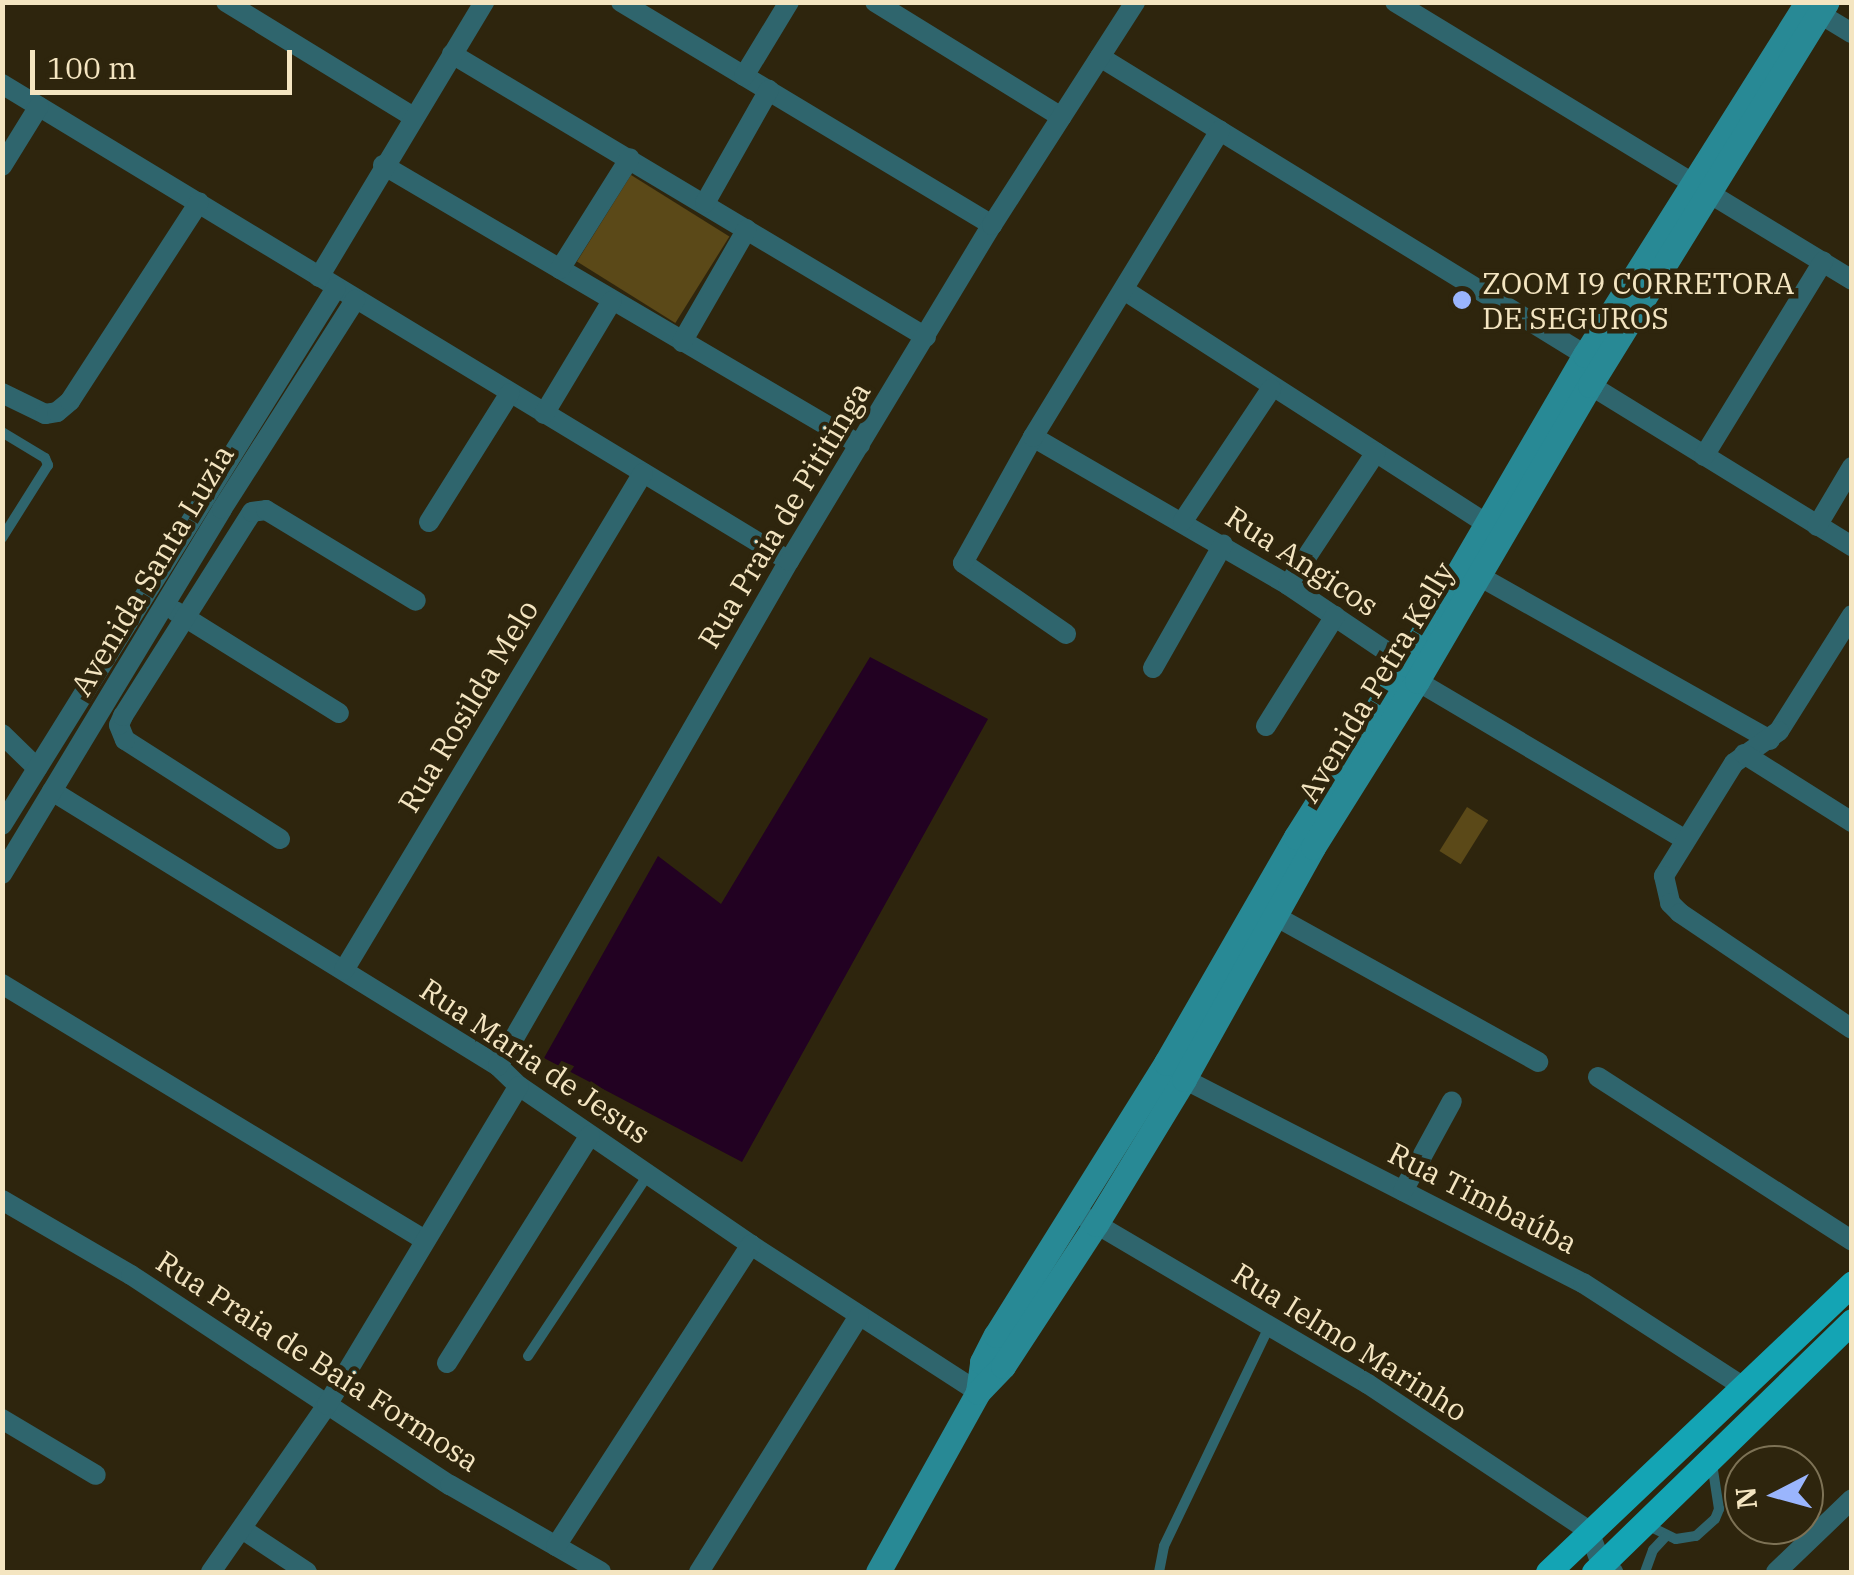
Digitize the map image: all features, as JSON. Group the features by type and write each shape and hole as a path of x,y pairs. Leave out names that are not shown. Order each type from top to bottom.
{"main road":[{"path":"1548,1572 1852,1284"},
{"path":"1599,1571 1655,1530 1710,1460 1852,1321"}],"street":[{"path":"226,2 412,116"},
{"name":"Avenida Santa Luzia","path":"2,826 328,282 384,165 484,2"},
{"path":"621,2 992,225"},
{"path":"744,76 790,2"},
{"path":"1395,2 1823,262 1849,272"},
{"name":"Rua Praia de Pititinga","path":"498,1066 789,561 1129,4"},
{"path":"884,5 1062,117"},
{"path":"1818,6 1852,33"},
{"name":"Avenida Petra Kelly","path":"878,1572 978,1392 1003,1366 1296,837 1479,576 1702,190 1818,6"},
{"path":"452,54 926,338"},
{"path":"1100,57 1585,355"},
{"path":"2,84 789,561"},
{"path":"704,202 769,90"},
{"path":"2,166 38,106"},
{"path":"1066,634 963,563 1033,437 1220,131"},
{"path":"560,269 630,158"},
{"path":"384,165 860,445"},
{"name":"Avenida Petra Kelly","path":"1086,1218 1184,1079 1585,355 1702,190"},
{"path":"8,397 52,414 70,400 200,202"},
{"path":"682,342 747,229"},
{"path":"1704,456 1823,262"},
{"path":"1124,290 1272,389 1488,524"},
{"name":"Avenida Santa Luzia","path":"2,874 356,300"},
{"path":"544,414 612,301"},
{"path":"1590,384 1852,546"},
{"path":"1183,522 1272,389"},
{"path":"429,522 510,393"},
{"name":"Rua Angicos","path":"1033,437 1288,585 1411,672 1684,839"},
{"path":"1288,585 1376,452"},
{"path":"1817,526 1852,467"},
{"name":"Rua Rosilda Melo","path":"344,970 642,473"},
{"path":"280,839 120,734 123,716 247,516 258,510 266,510 416,602"},
{"path":"1153,668 1223,545"},
{"path":"1479,576 1770,740"},
{"path":"165,605 339,712"},
{"path":"1852,615 1843,646 1770,740 1744,754 1684,839 1669,864 1665,889 1680,913 1852,1029"},
{"path":"1266,726 1335,616"},
{"path":"2,734 37,768"},
{"path":"1744,754 1852,822"},
{"name":"Rua Maria de Jesus","path":"52,791 498,1066 519,1086 751,1245 978,1392"},
{"path":"1275,916 1538,1062"},
{"path":"2,984 426,1240"},
{"path":"1598,1077 1852,1240"},
{"name":"Rua Timbaúba","path":"1184,1079 1584,1283 1744,1388"},
{"path":"211,1572 328,1405 519,1086"},
{"path":"1404,1191 1452,1100"},
{"path":"446,1363 590,1135"},
{"name":"Rua Praia de Baia Formosa","path":"2,1200 130,1275 328,1405 601,1572"},
{"name":"Rua Ielmo Marinho","path":"1086,1218 1368,1384 1583,1537"},
{"path":"556,1546 751,1245"},
{"path":"698,1572 859,1316"},
{"path":"2,1419 96,1475"},
{"path":"1776,1572 1852,1499"},
{"path":"242,1529 307,1572"},
{"path":"1583,1537 1599,1571"}],"lane":[{"path":"2,432 45,458 48,466 2,538"},
{"path":"528,1356 648,1175"},
{"path":"1159,1572 1164,1546 1269,1326"},
{"path":"1644,1572 1655,1530 1696,1536 1715,1519 1719,1496 1710,1460"}],"shaded area":[{"path":"631,175 729,236 675,323 577,262"},
{"path":"870,657 988,719 742,1162 544,1058 658,856 721,904"},
{"path":"1467,807 1488,820 1461,864 1439,851"}],"place":[{"name":"ZOOM I9 CORRETORA DE SEGUROS","path":"1462,300"}]}
